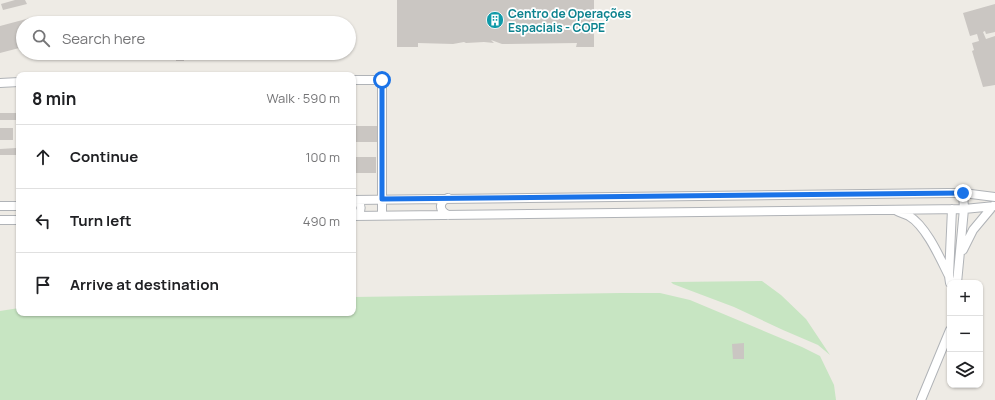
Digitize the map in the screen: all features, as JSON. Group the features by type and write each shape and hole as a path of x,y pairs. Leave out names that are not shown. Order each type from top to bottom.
{"street":[{"path":"356,80 382,80 382,216"},
{"path":"0,83 16,82"},
{"path":"356,200 963,193 995,197"},
{"path":"957,280 964,209 963,193"},
{"path":"448,198 441,203 443,212 448,215"},
{"path":"356,201 360,204 361,209 356,215"},
{"path":"0,206 16,206"},
{"path":"356,216 964,209 994,206"},
{"path":"961,254 973,230 994,206"},
{"path":"950,279 952,208"},
{"path":"892,210 909,216 923,229 950,279"},
{"path":"0,220 16,220"},
{"path":"921,400 947,337"}],"green space":[{"path":"762,281 781,295 806,319 830,355 818,345 734,307 671,282"},
{"path":"660,293 690,300 820,356 834,385 836,400 0,400 0,311 16,308 16,316 356,316 356,297"}],"building":[{"path":"15,0 25,0 27,4 3,10 1,4"},
{"name":"Centro de Operações Espaciais - COPE","path":"397,0 594,0 594,47 576,47 577,43 502,44 491,40 494,43 418,43 418,47 397,47"},
{"path":"995,4 995,32 986,34 985,31 983,32 986,39 995,36 995,85 983,87 972,51 974,50 972,43 979,41 977,34 970,36 963,13"},
{"path":"16,22 16,49 0,53 0,26"},
{"path":"0,113 16,113 16,120 0,120"},
{"path":"356,126 377,126 377,142 356,142"},
{"path":"0,128 13,128 13,140 0,140"},
{"path":"16,148 16,155 0,155 0,149"},
{"path":"356,157 376,157 376,173 356,173"},
{"path":"744,343 744,359 733,359 732,344"}],"place":[{"name":"Centro de Operações Espaciais - COPE","path":"495,20"}],"route":[{"path":"382,80 382,199 963,193"}]}
